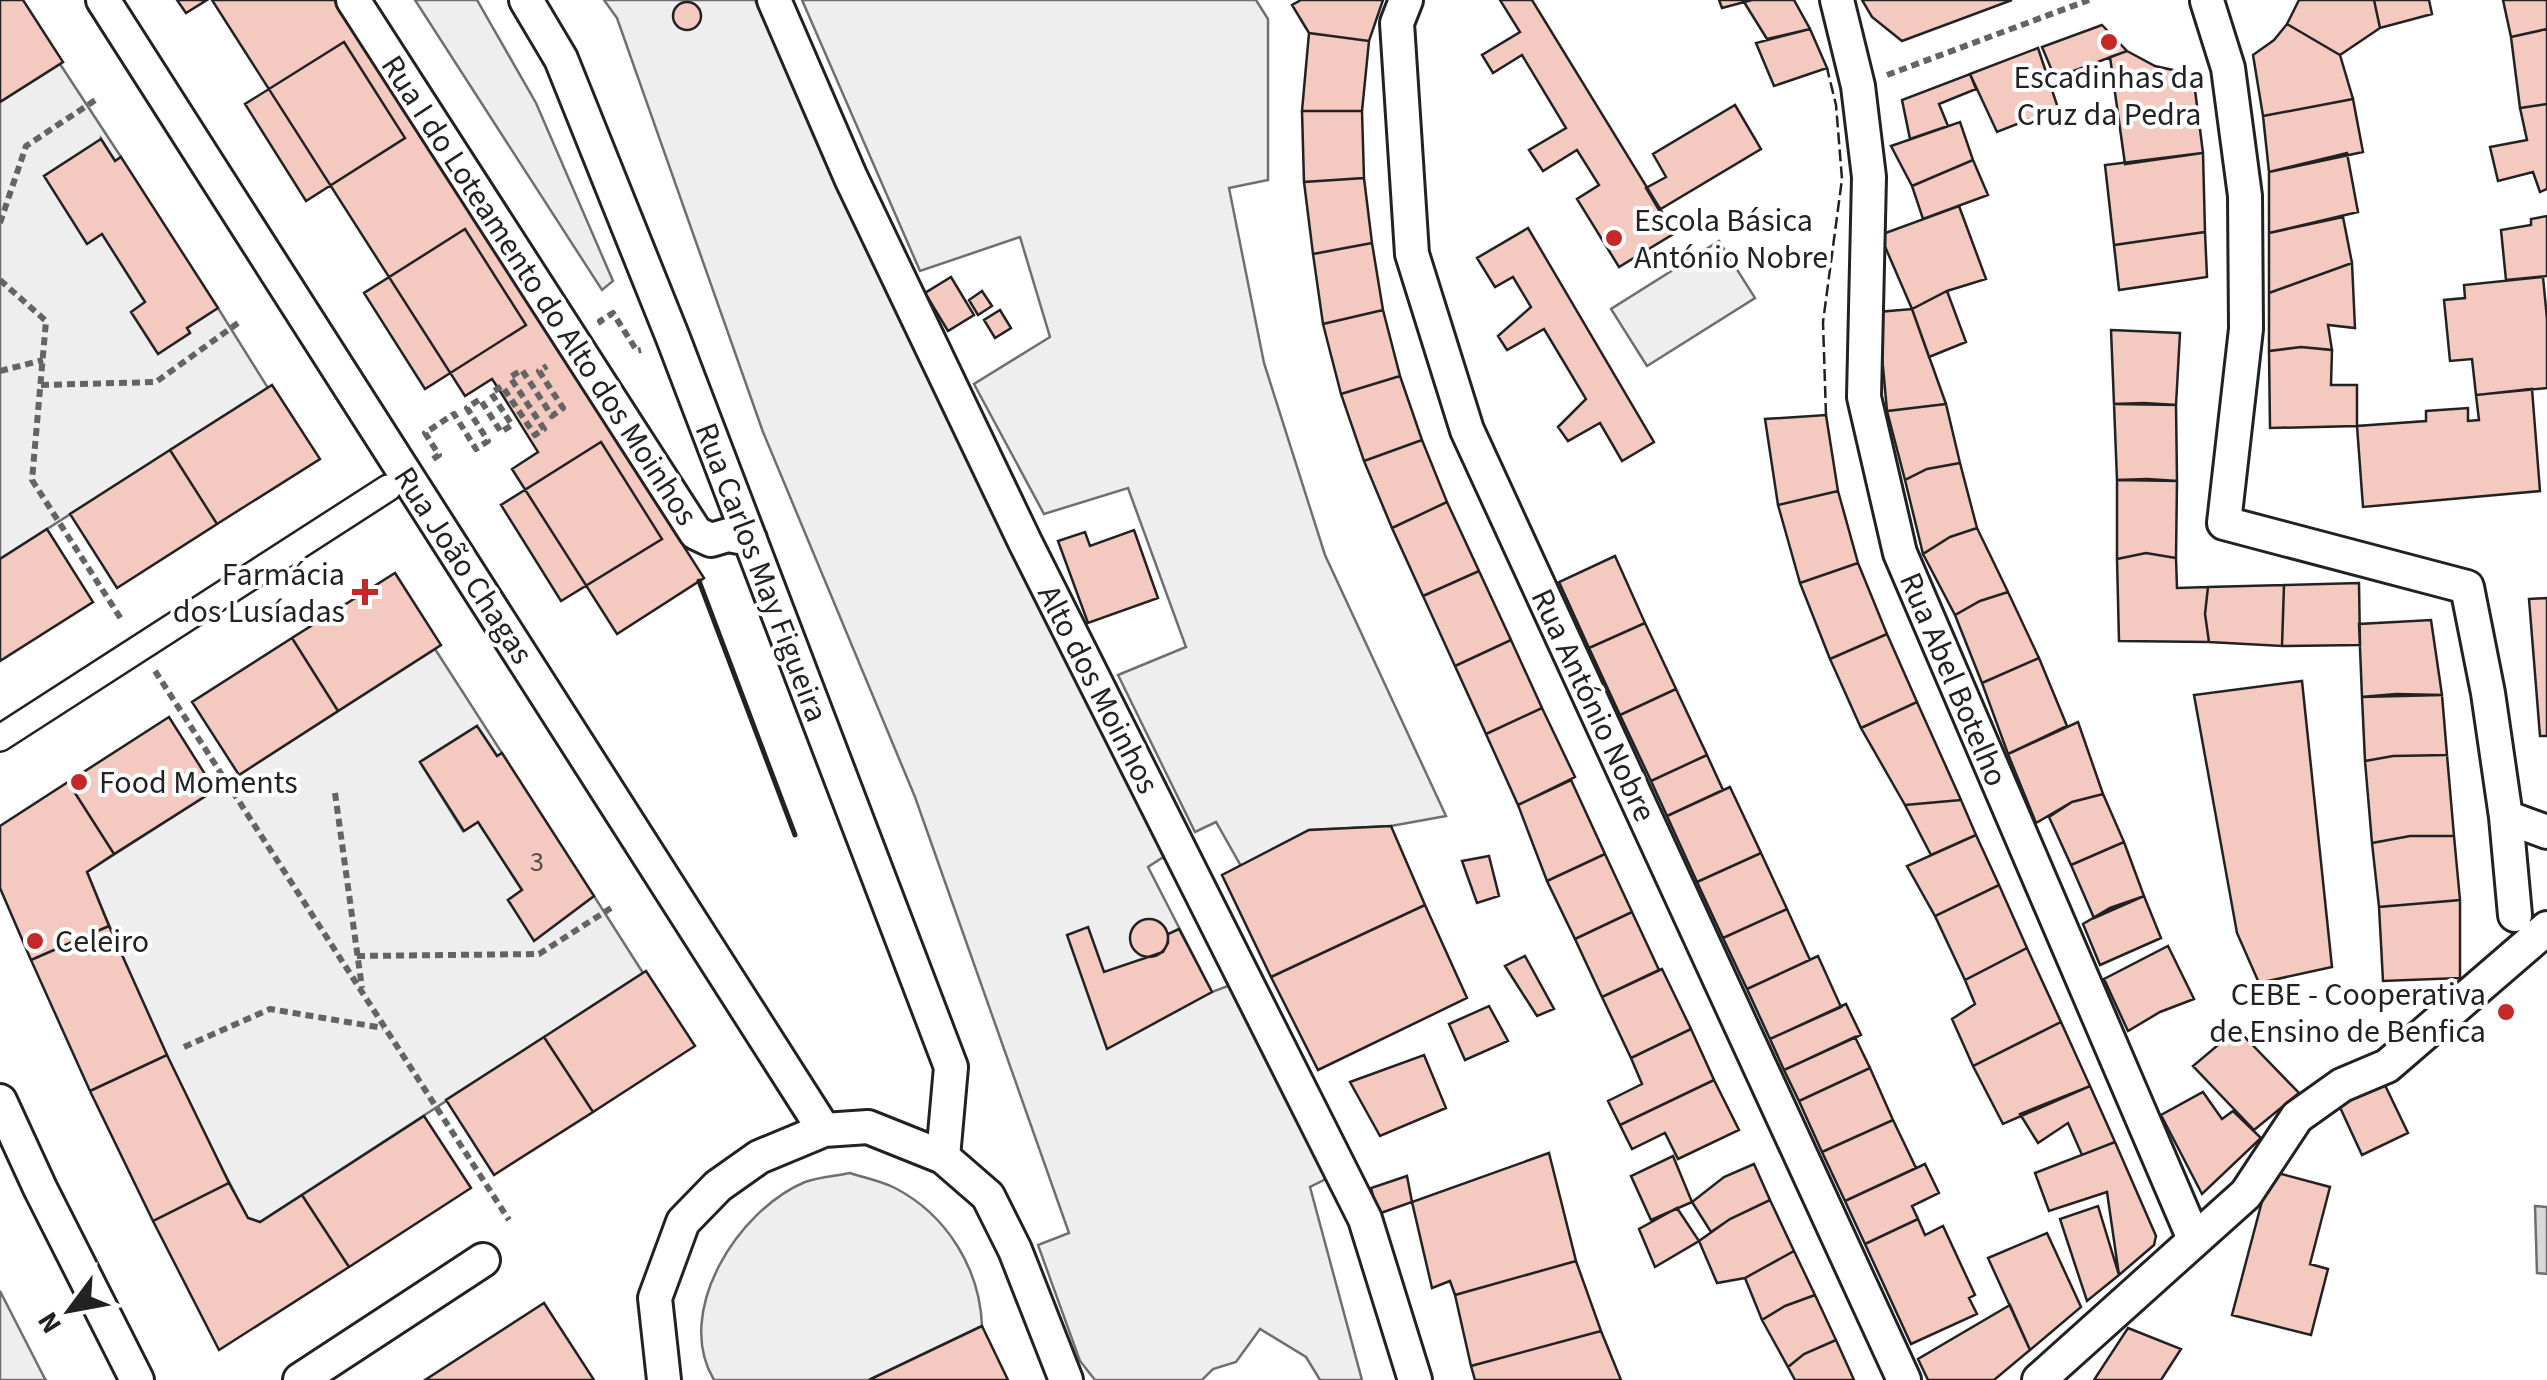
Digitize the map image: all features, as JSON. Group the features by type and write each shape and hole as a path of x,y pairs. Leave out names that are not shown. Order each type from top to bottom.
{"street":[{"name":"Rua João Chagas","path":"103,0 824,1130"},
{"name":"Rua I do Loteamento do Alto dos Moinhos","path":"353,0 696,534 710,540 728,535 750,539"},
{"name":"Rua Carlos May Figueira","path":"526,0 560,59 674,338 950,1067 943,1157"},
{"name":"Alto dos Moinhos","path":"774,0 851,178 1025,542 1365,1219 1414,1380"},
{"name":"Rua António Nobre","path":"1406,0 1397,23 1412,254 1467,430 1904,1380"},
{"name":"Rua Abel Botelho","path":"1836,0 1858,86 1869,177 1864,397 1900,553 2194,1239"},
{"path":"2179,0 2208,0 2228,68 2245,196 2246,329 2224,523 2467,587 2488,694 2516,916"},
{"path":"0,738 388,488"},
{"path":"2506,817 2547,832"},
{"path":"2038,1380 2246,1194 2298,1117 2342,1085 2386,1066 2547,928"},
{"path":"0,1101 70,1251 137,1380"},
{"path":"664,1380 655,1298 684,1222 718,1186 758,1157 824,1130 868,1127 943,1157 988,1196 1015,1250 1066,1380"},
{"path":"300,1380 483,1260"}],"path":[{"path":"1858,86 2088,0"},
{"path":"0,223 26,146 96,100"},
{"path":"0,280 46,321 32,480 509,1220"},
{"path":"609,335 600,321 613,313 637,351 674,338"},
{"path":"41,385 156,382 238,323"},
{"path":"0,371 43,360"},
{"path":"428,462 440,454 425,432 454,414 476,449 488,441 467,408 480,400 501,432 512,425 491,392 502,386 534,435 544,429 510,377 522,370 552,416 563,408 539,371 550,364"},
{"path":"336,793 363,994"},
{"path":"358,956 539,954 611,908"},
{"path":"184,1048 270,1009 384,1028"}],"shaded area":[{"path":"415,0 477,0 536,103 613,281 602,290"},
{"path":"604,0 755,0 1088,706 1171,852 1148,867 1212,992 1233,984 1332,1176 1310,1187 1362,1380 1320,1380 1306,1357 1260,1329 1236,1362 1213,1369 1202,1380 1095,1380 1080,1361 1038,1245 1069,1233 915,797 763,432 617,18"},
{"path":"802,0 1256,0 1268,19 1268,180 1229,188 1264,363 1325,555 1446,816 1391,826 1309,830 1241,866 1216,822 1195,832 1118,675 1186,647 1128,488 1044,514 974,384 1050,337 1020,237 920,271"},
{"path":"60,64 121,157 115,161 101,139 102,234 190,333 187,328 218,308 268,388 0,559 0,102"},
{"path":"1719,241 1755,298 1647,366 1611,309"},
{"path":"435,649 502,753 497,756 477,726 420,762 463,831 478,822 522,890 508,900 535,940 594,896 643,973 260,1222 248,1218 204,1133 87,872"},
{"path":"850,1173 879,1181 914,1199 945,1228 975,1284 982,1326 869,1380 714,1380 703,1353 702,1324 707,1295 736,1239 780,1196 810,1180"},
{"path":"2535,1206 2547,1207 2547,1274 2537,1273"},
{"path":"0,1291 45,1379 46,1380 0,1380"}],"building":[{"path":"0,0 23,0 63,62 0,102"},
{"path":"177,0 207,0 186,13"},
{"path":"212,0 335,0 704,578 617,634 512,469 538,452 498,388 492,379 465,396"},
{"path":"1301,0 1383,0 1369,41 1309,33 1292,5"},
{"path":"1500,0 1532,0 1675,233 1619,267 1577,199 1599,185 1577,150 1543,171 1529,150 1566,128 1522,55 1493,73 1482,55 1520,32"},
{"path":"1719,0 1752,0 1722,8"},
{"path":"1794,0 1810,29 1767,39 1744,2"},
{"path":"1862,0 2012,0 1902,41 1872,17"},
{"path":"2299,0 2374,0 2380,28 2340,55 2287,24"},
{"path":"2374,0 2429,0 2432,14 2380,28"},
{"path":"2503,0 2547,0 2547,29 2511,37"},
{"path":"687,2 697,6 701,16 697,26 687,30 677,26 673,16 677,6"},
{"path":"2287,24 2340,55 2353,99 2263,116 2253,55 2274,40"},
{"path":"2102,25 2127,51 2055,78 2042,47"},
{"path":"1810,29 1827,68 1774,86 1756,43"},
{"path":"2547,29 2547,104 2520,108 2511,37"},
{"path":"1309,33 1369,41 1362,111 1302,111"},
{"path":"344,42 405,138 306,201 245,104"},
{"path":"2038,48 2058,108 1997,132 1970,74"},
{"path":"2127,51 2155,66 2186,73 2194,82 2203,153 2125,164 2110,57"},
{"path":"1970,74 1976,89 1939,104 1948,126 1910,139 1902,100"},
{"path":"2353,99 2363,152 2269,172 2263,116"},
{"path":"2547,104 2547,189 2540,192 2533,172 2498,181 2490,147 2527,140 2520,108"},
{"path":"1735,105 1761,149 1659,210 1646,188 1666,177 1653,154"},
{"path":"1302,111 1362,111 1364,178 1304,182"},
{"path":"1960,122 1973,160 1912,186 1891,146"},
{"path":"101,139 115,161 121,157 218,308 158,354 131,312 145,302 102,234 87,244 44,176"},
{"path":"2203,153 2205,232 2114,245 2105,165"},
{"path":"2347,153 2358,212 2269,233 2269,172"},
{"path":"1973,160 1988,195 1923,219 1912,186"},
{"path":"1364,178 1372,243 1313,254 1304,182"},
{"path":"1959,206 1986,279 1947,291 1912,309 1880,235"},
{"path":"2547,216 2547,276 2506,280 2501,230 2531,225 2531,219"},
{"path":"2343,217 2352,263 2269,293 2269,233"},
{"path":"1528,228 1654,442 1622,461 1600,423 1568,441 1558,427 1586,399 1544,329 1507,350 1498,336 1531,307 1513,277 1495,287 1477,258"},
{"path":"465,229 526,325 425,389 364,293"},
{"path":"2205,232 2207,277 2119,290 2114,245"},
{"path":"1372,243 1383,310 1323,324 1313,254"},
{"path":"2352,263 2355,328 2328,325 2332,350 2301,347 2269,351 2269,293"},
{"path":"951,277 974,315 948,331 925,293"},
{"path":"2543,277 2547,388 2476,395 2472,359 2450,361 2444,300 2465,298 2464,285"},
{"path":"982,291 992,306 978,315 969,300"},
{"path":"1947,291 1966,342 1929,357 1912,309"},
{"path":"1912,309 1946,404 1887,411 1878,312"},
{"path":"1000,310 1011,328 995,338 984,320"},
{"path":"1383,310 1400,376 1341,394 1323,324"},
{"path":"2111,330 2180,333 2176,405 2114,404"},
{"path":"2301,347 2332,350 2331,385 2357,385 2357,426 2270,428 2269,351"},
{"path":"1400,376 1422,440 1364,461 1341,394"},
{"path":"272,385 320,459 217,524 170,450"},
{"path":"2532,389 2540,491 2363,507 2357,426 2426,421 2426,411 2468,408 2468,421 2479,420 2476,395"},
{"path":"1946,404 1960,463 1927,469 1905,480 1887,411"},
{"path":"2114,404 2176,405 2177,481 2117,480"},
{"path":"1826,415 1838,491 1778,505 1765,419"},
{"path":"1422,440 1447,502 1392,528 1364,461"},
{"path":"601,442 662,539 561,601 501,505"},
{"path":"170,450 217,524 117,588 70,514"},
{"path":"1960,463 1977,528 1950,537 1923,554 1905,480 1927,469"},
{"path":"2117,480 2177,481 2176,558 2146,553 2117,559"},
{"path":"1838,491 1858,563 1800,583 1778,505"},
{"path":"1447,502 1479,571 1423,596 1392,528"},
{"path":"1977,528 2008,592 1955,615 1923,554 1950,537"},
{"path":"47,529 93,602 0,661 0,559"},
{"path":"1134,530 1158,598 1088,623 1058,541 1085,532 1090,546"},
{"path":"2146,553 2176,558 2177,588 2208,587 2205,614 2209,642 2119,641 2117,559"},
{"path":"1615,556 1645,623 1589,648 1559,582"},
{"path":"1858,563 1887,634 1830,659 1800,583"},
{"path":"1479,571 1511,640 1455,666 1423,596"},
{"path":"395,573 441,645 338,711 292,638"},
{"path":"2359,583 2360,645 2282,646 2284,585"},
{"path":"2284,585 2282,646 2209,642 2205,614 2208,587"},
{"path":"2008,592 2039,658 1982,683 1955,615"},
{"path":"2547,598 2547,736 2540,736 2529,599"},
{"path":"2431,620 2442,695 2362,697 2359,624"},
{"path":"1645,623 1676,689 1620,715 1589,648"},
{"path":"1887,634 1917,702 1861,728 1830,659"},
{"path":"292,638 338,711 239,775 192,702"},
{"path":"1511,640 1542,708 1486,734 1455,666"},
{"path":"2039,658 2067,726 2008,754 1982,683"},
{"path":"2302,681 2332,967 2259,983 2237,933 2194,695"},
{"path":"1676,689 1707,755 1651,781 1620,715"},
{"path":"2442,695 2447,755 2365,761 2362,697"},
{"path":"1917,702 1961,800 1905,805 1861,728"},
{"path":"1542,708 1575,777 1518,805 1486,734"},
{"path":"169,717 215,790 114,854 68,782"},
{"path":"2078,722 2103,794 2072,802 2036,823 2008,754"},
{"path":"477,726 497,756 502,753 594,896 534,941 508,900 522,890 478,822 464,831 420,762"},
{"path":"1707,755 1723,790 1667,816 1651,781"},
{"path":"2447,755 2454,836 2410,836 2372,843 2365,761"},
{"path":"1571,780 1605,854 1547,881 1518,805"},
{"path":"68,782 114,854 87,872 109,926 31,960 0,888 0,826"},
{"path":"1730,787 1761,853 1697,882 1667,816"},
{"path":"2103,794 2124,842 2071,865 2049,817 2072,802"},
{"path":"1961,800 1976,835 1931,855 1905,805"},
{"path":"1391,826 1425,905 1271,977 1222,875 1309,830"},
{"path":"1976,835 1999,885 1935,916 1907,866"},
{"path":"2410,836 2454,836 2460,900 2379,907 2372,843"},
{"path":"2124,842 2144,896 2094,918 2071,865"},
{"path":"1761,853 1787,909 1723,938 1697,882"},
{"path":"1605,854 1632,912 1575,939 1547,881"},
{"path":"1489,856 1499,896 1477,903 1462,861"},
{"path":"1999,885 2027,948 1965,980 1935,916"},
{"path":"2144,896 2161,938 2100,965 2083,924 2110,908"},
{"path":"2460,900 2460,978 2383,981 2379,907"},
{"path":"1425,905 1467,998 1318,1070 1271,977"},
{"path":"1787,909 1810,960 1747,989 1723,938"},
{"path":"1632,912 1659,970 1602,997 1575,939"},
{"path":"1149,919 1162,925 1168,938 1162,951 1149,957 1136,951 1130,938 1136,925"},
{"path":"109,926 167,1055 90,1091 31,960"},
{"path":"1088,927 1104,972 1163,952 1168,934 1179,929 1212,992 1107,1049 1067,935"},
{"path":"2168,946 2194,999 2160,1012 2128,1031 2104,979"},
{"path":"2027,948 2061,1022 1973,1066 1952,1019 1975,1004 1965,980"},
{"path":"1525,956 1554,1009 1537,1016 1505,966"},
{"path":"1818,956 1841,1007 1770,1039 1747,989"},
{"path":"1662,969 1691,1029 1631,1058 1602,997"},
{"path":"646,971 695,1046 593,1112 544,1037"},
{"path":"1846,1004 1861,1035 1784,1070 1770,1039"},
{"path":"1489,1006 1508,1041 1465,1060 1449,1024"},
{"path":"2061,1022 2090,1086 2003,1124 1973,1066"},
{"path":"1691,1029 1714,1080 1620,1125 1608,1101 1642,1084 1631,1058"},
{"path":"2237,1029 2299,1093 2254,1130 2193,1066"},
{"path":"544,1037 593,1112 494,1175 446,1100"},
{"path":"1855,1037 1870,1068 1799,1101 1784,1070"},
{"path":"167,1055 229,1183 153,1221 90,1091"},
{"path":"1424,1055 1446,1108 1380,1136 1350,1082"},
{"path":"1870,1068 1893,1120 1822,1152 1799,1101"},
{"path":"1714,1080 1739,1130 1678,1159 1665,1133 1632,1149 1620,1125"},
{"path":"2383,1081 2408,1133 2362,1155 2338,1103"},
{"path":"2090,1086 2115,1142 2082,1155 2068,1123 2038,1143 2020,1114"},
{"path":"2203,1092 2222,1119 2233,1111 2261,1138 2202,1194 2161,1115"},
{"path":"424,1116 471,1188 349,1267 302,1195"},
{"path":"1893,1120 1916,1168 1845,1201 1822,1152"},
{"path":"2115,1142 2156,1236 2154,1245 2119,1275 2107,1192 2049,1211 2035,1173"},
{"path":"1549,1153 1576,1261 1455,1295 1450,1281 1432,1288 1412,1202"},
{"path":"1673,1156 1692,1202 1651,1220 1631,1176"},
{"path":"1754,1164 1770,1200 1711,1232 1692,1202 1724,1177"},
{"path":"1925,1164 1939,1193 1912,1206 1918,1219 1865,1244 1845,1201"},
{"path":"2270,1171 2330,1187 2310,1264 2328,1269 2311,1335 2232,1315"},
{"path":"1407,1176 1412,1202 1378,1214 1371,1188"},
{"path":"229,1183 248,1218 260,1222 302,1195 349,1267 219,1350 153,1221"},
{"path":"1770,1200 1794,1251 1745,1278 1717,1283 1699,1241 1730,1219"},
{"path":"2098,1206 2119,1275 2087,1301 2060,1219"},
{"path":"1677,1208 1699,1241 1655,1267 1639,1229"},
{"path":"1918,1219 1925,1235 1943,1226 1975,1295 1969,1298 1977,1314 1911,1344 1865,1244"},
{"path":"2047,1233 2081,1307 2030,1350 1988,1258"},
{"path":"1794,1251 1815,1295 1762,1320 1745,1278"},
{"path":"1576,1261 1601,1331 1471,1366 1455,1295"},
{"path":"1815,1295 1836,1340 1804,1354 1788,1367 1762,1320"},
{"path":"544,1303 594,1380 425,1380"},
{"path":"2010,1305 2030,1350 1994,1380 1928,1380 1918,1359"},
{"path":"982,1326 1008,1380 869,1380"},
{"path":"2128,1328 2181,1349 2161,1380 2094,1380"},
{"path":"1601,1331 1621,1380 1475,1380 1471,1366"},
{"path":"1836,1340 1854,1380 1795,1380 1788,1367 1804,1354"}],"fence":[{"path":"1826,415 1823,322 1842,179 1836,105 1827,68"}],"wall":[{"path":"699,581 795,835"}],"place":[{"name":"Escadinhas da Cruz da Pedra","path":"2109,42"},
{"name":"Escola Básica António Nobre","path":"1614,238"},
{"name":"Farmácia dos Lusíadas","path":"365,592"},
{"name":"Food Moments","path":"79,782"},
{"name":"Celeiro","path":"35,941"},
{"name":"CEBE - Cooperativa de Ensino de Benfica","path":"2506,1012"}]}
